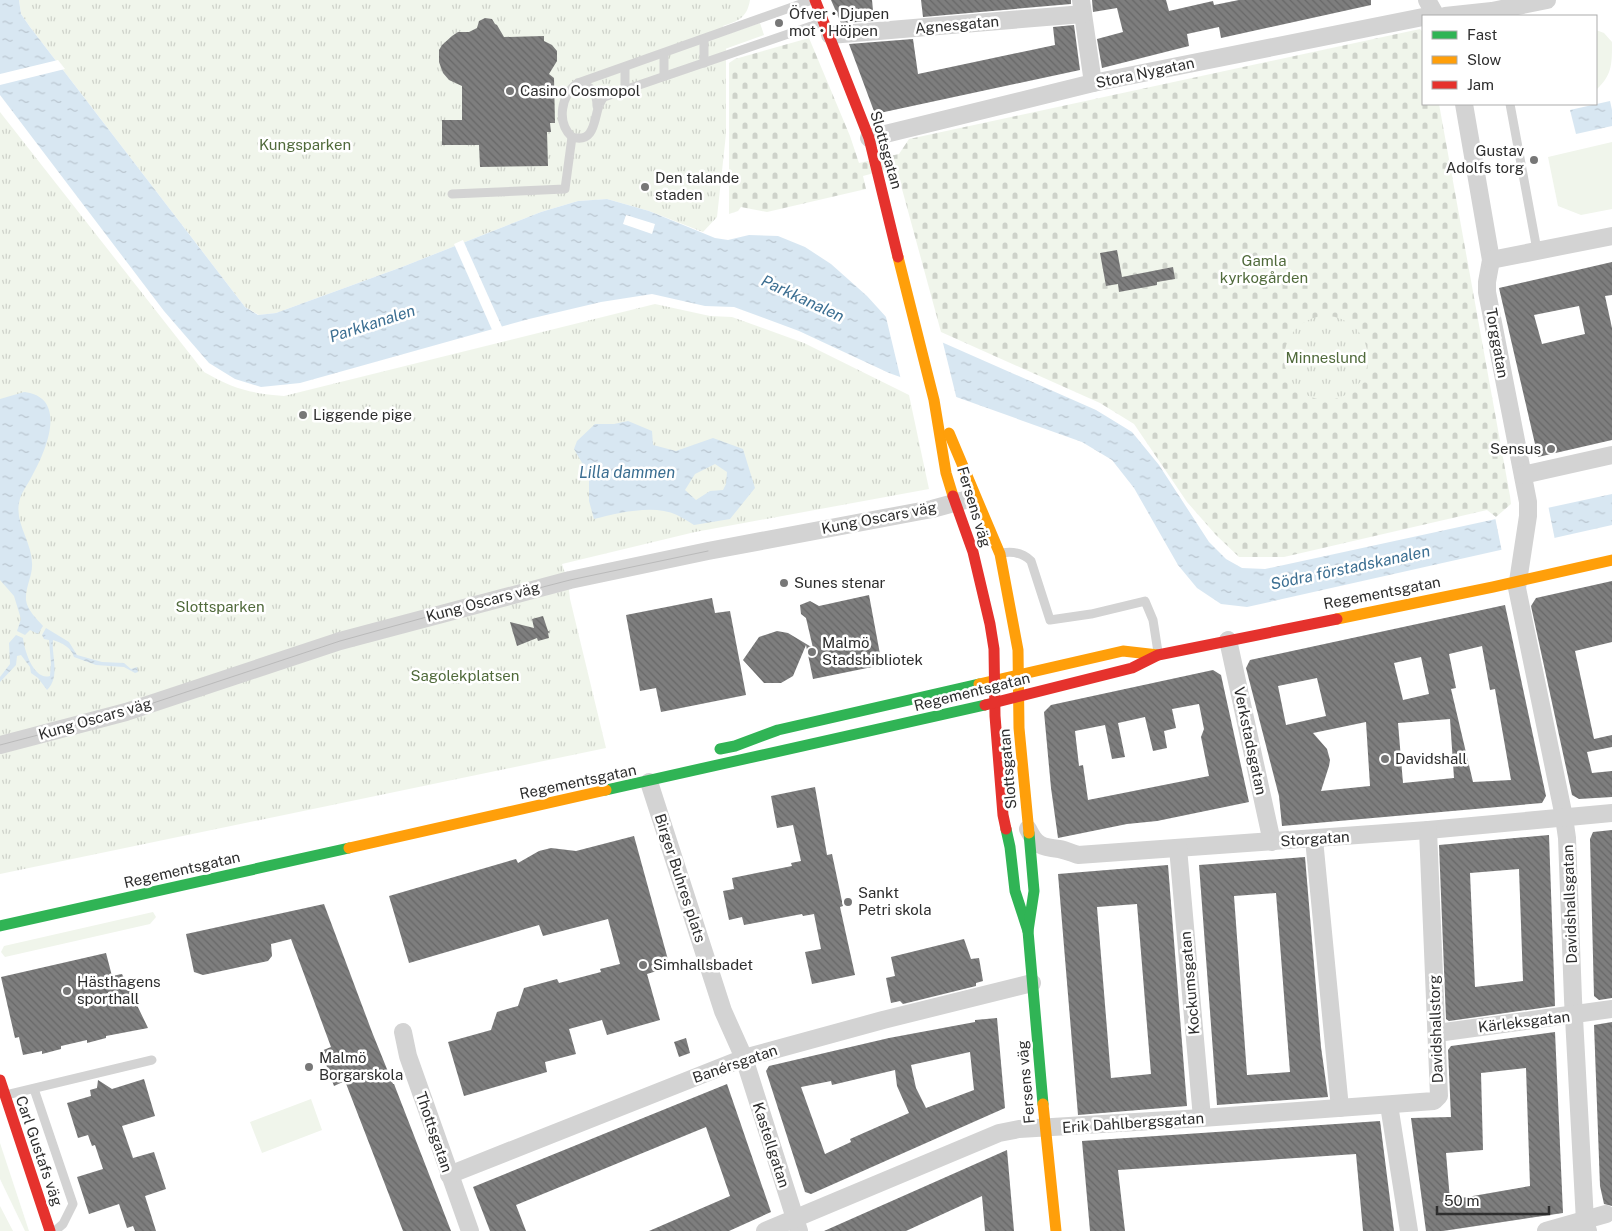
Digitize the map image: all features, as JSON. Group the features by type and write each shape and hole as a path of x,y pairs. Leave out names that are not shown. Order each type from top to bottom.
{"main road":[{"name":"Slottsgatan","path":"813,0 827,28 869,138 934,400"},
{"name":"Fersens väg","path":"934,400 1000,554 1018,650 1018,696"},
{"name":"Fersens väg","path":"934,400 946,473 973,552 994,649 994,716 1004,823 1010,847 1016,891 1028,931 1056,1231"},
{"name":"Regementsgatan","path":"0,926 649,782 995,702 1132,668 1158,655 1612,560"},
{"name":"Regementsgatan","path":"710,752 735,746 778,730 1124,651 1158,655"},
{"name":"Slottsgatan","path":"1018,696 1019,728 1029,834"},
{"name":"Fersens väg","path":"1028,931 1034,891 1029,834"},
{"name":"Carl Gustafs väg","path":"0,1080 50,1231"}],"street":[{"path":"1427,0 1435,15"},
{"path":"1468,15 1492,14 1547,0"},
{"name":"Agnesgatan","path":"827,28 1082,7"},
{"path":"1082,7 1093,83"},
{"name":"Stora Nygatan","path":"869,138 1093,83 1422,17"},
{"name":"Torggatan","path":"1464,105 1491,260 1487,282 1488,292 1528,502 1523,553 1517,581"},
{"path":"1491,260 1612,236"},
{"path":"1523,475 1612,455"},
{"name":"Kung Oscars väg","path":"0,745 126,712 340,641 570,580 975,498"},
{"name":"Davidshallsgatan","path":"1517,581 1571,817 1569,878 1574,1016 1586,1226"},
{"name":"Verkstadsgatan","path":"1228,640 1272,842"},
{"name":"Birger Buhres plats","path":"649,782 723,1012 744,1058"},
{"name":"Storgatan","path":"1029,834 1044,847 1061,849 1078,855 1314,839 1612,813"},
{"name":"Davidshallstorg","path":"1340,1108 1434,1101 1439,1096 1428,830"},
{"path":"1314,839 1340,1108"},
{"name":"Kockumsgatan","path":"1178,848 1202,1118"},
{"name":"Banérsgatan","path":"449,1175 744,1058 883,1020 1032,983"},
{"name":"Kärleksgatan","path":"1437,1033 1612,1010"},
{"name":"Thottsgatan","path":"404,1032 408,1056 470,1231"},
{"name":"Kastellgatan","path":"744,1058 797,1224"},
{"path":"1390,1105 1409,1231"},
{"name":"Erik Dahlbergsgatan","path":"765,1231 797,1224 999,1133 1019,1129 1340,1108"},
{"path":"1546,1231 1586,1226 1606,1214"}],"lane":[{"path":"452,194 565,189 572,137 565,127 563,106 567,93 578,83 813,0"},
{"path":"597,106 604,97 625,89 704,63 827,28"},
{"path":"704,39 704,63"},
{"path":"664,54 664,76"},
{"path":"625,67 625,89"},
{"path":"572,137 581,138 591,132 594,126 597,106 593,89 585,84 578,83"},
{"path":"1510,105 1537,250"},
{"path":"1000,554 1010,552 1024,554 1031,561 1050,620 1091,614 1145,601 1153,620 1158,655"},
{"path":"4,1096 152,1060"},
{"path":"34,1088 73,1204 63,1224 55,1231"}],"green space":[{"name":"Kungsparken","path":"19,0 750,0 747,11 741,18 723,26 726,46 726,134 717,217 703,232 649,211 607,199 578,201 541,212 402,267 276,313 259,315 245,307 30,27 21,14"},
{"path":"760,23 764,35 711,54 711,40"},
{"name":"Gamla kyrkogården","path":"1420,29 1422,31 1422,105 1439,105 1511,504 1496,517 1487,510 1284,557 1239,557 1216,535 1187,502 1134,424 1100,403 941,332 896,167 863,176 866,189 767,212 741,207 738,211 729,214 729,63 735,59 809,38 850,136 859,163 899,154 909,139"},
{"path":"1597,30 1604,33 1612,42 1610,69 1597,89"},
{"name":"Slottsparken","path":"0,112 204,372 233,386 251,392 284,396 655,304 710,316 732,317 804,343 909,395 929,489 695,532 562,564 568,582 570,599 606,748 0,874"},
{"path":"1612,142 1612,209 1581,215 1558,206 1548,157"},
{"name":"Minneslund","path":"1326,316 1342,319 1356,328 1365,342 1368,358 1365,374 1356,388 1342,397 1326,400 1310,397 1296,388 1287,374 1284,358 1287,342 1296,328 1310,319"},
{"path":"153,912 156,917 150,924 5,957 1,952 4,946"},
{"path":"311,1099 322,1130 262,1153 250,1122"},
{"path":"0,1143 29,1231 25,1231 0,1179"},
{"path":"0,1206 13,1231 0,1231"}],"water":[{"path":"0,0 19,0 21,14 30,27 245,307 258,315 276,313 402,267 541,212 578,201 607,199 649,211 715,238 728,240 749,235 778,236 805,247 831,264 867,296 887,318 1096,410 1132,432 1159,465 1209,542 1226,559 1242,568 1265,569 1612,494 1612,525 1247,607 1221,604 1197,588 1178,565 1134,488 1112,460 1082,442 889,373 799,331 734,307 705,306 652,294 601,302 529,319 300,383 261,387 235,379 209,363 164,311 0,95"},
{"path":"1610,101 1612,126 1576,134 1570,110"},
{"path":"24,392 38,396 46,404 50,414 50,427 43,453 23,492 18,510 32,563 26,600 30,611 43,626 38,634 30,630 25,635 17,631 21,619 14,596 0,580 0,399"},
{"name":"Lilla dammen","path":"628,421 652,431 653,445 676,451 713,438 743,449 755,488 730,519 694,525 668,512 647,510 625,512 594,519 589,501 589,475 574,449 577,441 595,424 614,424","holes":["715,464 727,472 726,484 723,490 710,491 696,500 685,490 695,474"]},
{"path":"46,628 69,642 77,655 102,662 124,663 131,669 137,667 138,672 135,673 124,667 96,665 74,657 68,648 53,640 55,672 54,679 47,690 38,678 31,673 30,667 21,655 17,656 16,665 0,682 0,677 10,664 9,643 16,635 23,638 28,657 39,674 50,676 49,640 44,639 42,635"}],"pier":[{"path":"58,60 65,69 0,85 0,74"},
{"path":"626,215 655,224 652,234 623,224"},
{"path":"463,240 503,329 493,332 454,244"},
{"path":"885,313 942,339 957,400 901,380"},
{"path":"1548,505 1555,540 1502,552 1495,517"}],"building":[{"path":"831,0 872,0 874,21 841,23"},
{"path":"921,0 1071,0 1071,4 923,17"},
{"path":"1092,0 1166,0 1169,11 1213,1 1214,5 1239,0 1371,0 1371,5 1221,38 1219,27 1187,34 1189,46 1102,68 1097,39 1123,32 1117,8 1093,12"},
{"name":"Casino Cosmopol","path":"485,18 492,19 504,37 544,36 544,41 552,45 557,51 557,61 549,74 554,78 555,123 550,123 551,132 547,132 548,166 480,167 479,145 442,145 442,120 462,120 462,86 449,80 443,73 439,62 439,50 452,36 458,32 469,32 477,28 479,21"},
{"path":"1074,25 1080,70 875,114 849,44 913,39 918,74 1055,45 1053,27"},
{"path":"1117,250 1122,277 1173,267 1175,279 1157,282 1157,285 1119,292 1118,284 1106,286 1100,253"},
{"path":"1612,262 1612,295 1605,296 1612,328 1612,440 1538,457 1499,288","holes":["1579,306 1585,334 1542,344 1534,315"]},
{"path":"1612,581 1612,642 1575,651 1594,739 1612,735 1612,747 1587,752 1592,773 1612,771 1612,797 1579,799 1572,795 1531,606 1536,598"},
{"path":"869,595 882,665 813,679 806,645 793,676 781,683 764,683 743,660 759,637 777,631 788,633 813,648 806,618 801,614 800,605 810,601 819,606"},
{"path":"712,598 715,613 730,611 746,695 661,712 656,688 640,691 626,615"},
{"path":"1505,605 1546,796 1542,803 1282,826 1279,796 1246,668 1250,660","holes":["1482,646 1490,690 1495,689 1511,780 1473,782 1451,689 1456,688 1449,654","1421,657 1429,694 1403,700 1394,663","1317,678 1326,716 1286,725 1278,686","1450,719 1454,778 1403,783 1398,723","1366,722 1370,786 1321,791 1330,760 1327,749 1313,733"]},
{"path":"543,616 550,632 548,633 549,638 538,641 537,638 517,646 510,622 534,628 532,619"},
{"path":"1213,670 1221,675 1249,802 1157,821 1127,824 1058,838 1044,712 1051,705","holes":["1199,704 1204,729 1201,737 1209,776 1088,800 1083,765 1079,766 1075,731 1105,725 1112,759 1125,757 1118,723 1145,717 1153,751 1167,748 1164,731 1176,728 1172,709"]},
{"path":"815,787 827,855 832,854 843,906 840,907 855,975 812,984 805,952 821,949 814,914 803,916 802,914 744,925 742,917 729,920 723,891 734,889 732,878 792,866 791,863 801,861 793,825 777,828 771,796"},
{"path":"1612,830 1612,998 1599,1000 1594,996 1590,839 1593,832"},
{"path":"1549,835 1555,1006 1449,1021 1446,1019 1439,845","holes":["1519,869 1523,981 1475,987 1470,873"]},
{"name":"Simhallsbadet","path":"634,836 670,967 647,974 660,1020 607,1035 602,1020 569,1029 576,1054 545,1062 547,1072 464,1096 448,1042 491,1030 497,1012 518,1006 524,988 557,979 559,983 601,972 600,969 620,964 608,919 543,936 539,925 409,963 389,896 516,859 518,863 539,851 551,848 576,851"},
{"path":"1305,857 1321,1047 1328,1097 1217,1105 1199,865","holes":["1276,893 1290,1072 1247,1075 1234,896"]},
{"path":"1168,865 1187,1106 1078,1115 1058,874","holes":["1137,904 1151,1074 1111,1078 1097,907"]},
{"path":"324,904 372,1032 451,1231 403,1231 345,1081 334,1086 321,1051 331,1047 291,939 271,944 272,956 268,961 203,975 194,972 186,934"},
{"path":"964,939 971,959 979,958 983,981 976,983 976,986 903,1004 900,1001 891,1003 886,978 895,976 891,957"},
{"name":"Hästhagens sporthall","path":"106,953 112,976 122,974 148,1028 106,1036 106,1038 87,1043 87,1040 61,1046 61,1049 42,1054 42,1051 23,1055 19,1037 15,1038 1,977"},
{"path":"997,1018 1005,1108 811,1194 805,1192 766,1071 769,1066 889,1038 975,1022 975,1020","holes":["970,1052 974,1090 926,1108 916,1088 911,1065","895,1070 897,1086 909,1113 850,1139 851,1142 825,1154 801,1087 831,1081 832,1085"]},
{"path":"1612,1022 1612,1206 1604,1204 1600,1186 1594,1025"},
{"path":"1555,1032 1563,1213 1443,1231 1426,1231 1411,1118 1451,1117 1448,1050 1451,1046","holes":["1526,1068 1530,1186 1450,1200 1446,1153 1483,1150 1481,1073"]},
{"path":"686,1038 690,1053 679,1057 674,1042"},
{"path":"144,1079 155,1116 122,1126 133,1158 154,1152 166,1189 145,1196 156,1231 135,1231 133,1226 127,1228 119,1204 89,1214 77,1177 103,1169 95,1145 92,1146 88,1135 78,1138 67,1103 91,1096 90,1090 97,1088 98,1080 112,1089"},
{"path":"727,1084 771,1212 729,1231 649,1231 730,1196 706,1127 516,1205 526,1231 490,1231 473,1187"},
{"path":"1380,1121 1394,1231 1363,1231 1356,1154 1118,1170 1125,1231 1090,1231 1082,1141"},
{"path":"1007,1150 1014,1231 985,1231 982,1196 906,1231 824,1231"}],"tram line":[{"path":"0,745 126,712 340,641 423,618 570,580 708,551"}],"traffic: fast":[{"path":"720,749 735,746 778,730 979,684"},
{"path":"606,790 985,705"},
{"path":"1006,829 1015,891 1028,931"},
{"path":"1029,833 1034,891 1028,931 1043,1104"},
{"path":"0,926 349,848"}],"traffic: slow":[{"path":"898,257 934,400 946,473 953,496"},
{"path":"949,433 1000,554 1018,650 1019,728 1029,833"},
{"path":"1337,619 1612,560"},
{"path":"979,684 1123,651 1158,655"},
{"path":"349,848 606,790"},
{"path":"1043,1104 1056,1231"}],"traffic: jam":[{"path":"815,0 869,138 898,257"},
{"path":"953,496 973,552 994,649 995,716 1003,815 1006,829"},
{"path":"985,705 1132,668 1158,655 1337,619"},
{"path":"0,1080 50,1231"}],"place":[{"name":"Öfver • Djupen mot • Höjpen","path":"779,23"},
{"name":"Casino Cosmopol","path":"510,91"},
{"name":"Gustav Adolfs torg","path":"1534,160"},
{"name":"Den talande staden","path":"645,187"},
{"name":"Liggende pige","path":"303,415"},
{"name":"Sensus","path":"1551,449"},
{"name":"Sunes stenar","path":"784,583"},
{"name":"Malmö Stadsbibliotek","path":"812,652"},
{"name":"Davidshall","path":"1385,759"},
{"name":"Sankt Petri skola","path":"848,902"},
{"name":"Simhallsbadet","path":"643,965"},
{"name":"Hästhagens sporthall","path":"67,991"},
{"name":"Malmö Borgarskola","path":"309,1067"}],"water label":[{"name":"Parkkanalen","path":"803,298"},
{"name":"Parkkanalen","path":"372,323"},
{"name":"Södra förstadskanalen","path":"1350,567"}],"park label":[{"name":"Sagolekplatsen","path":"465,676"}]}
